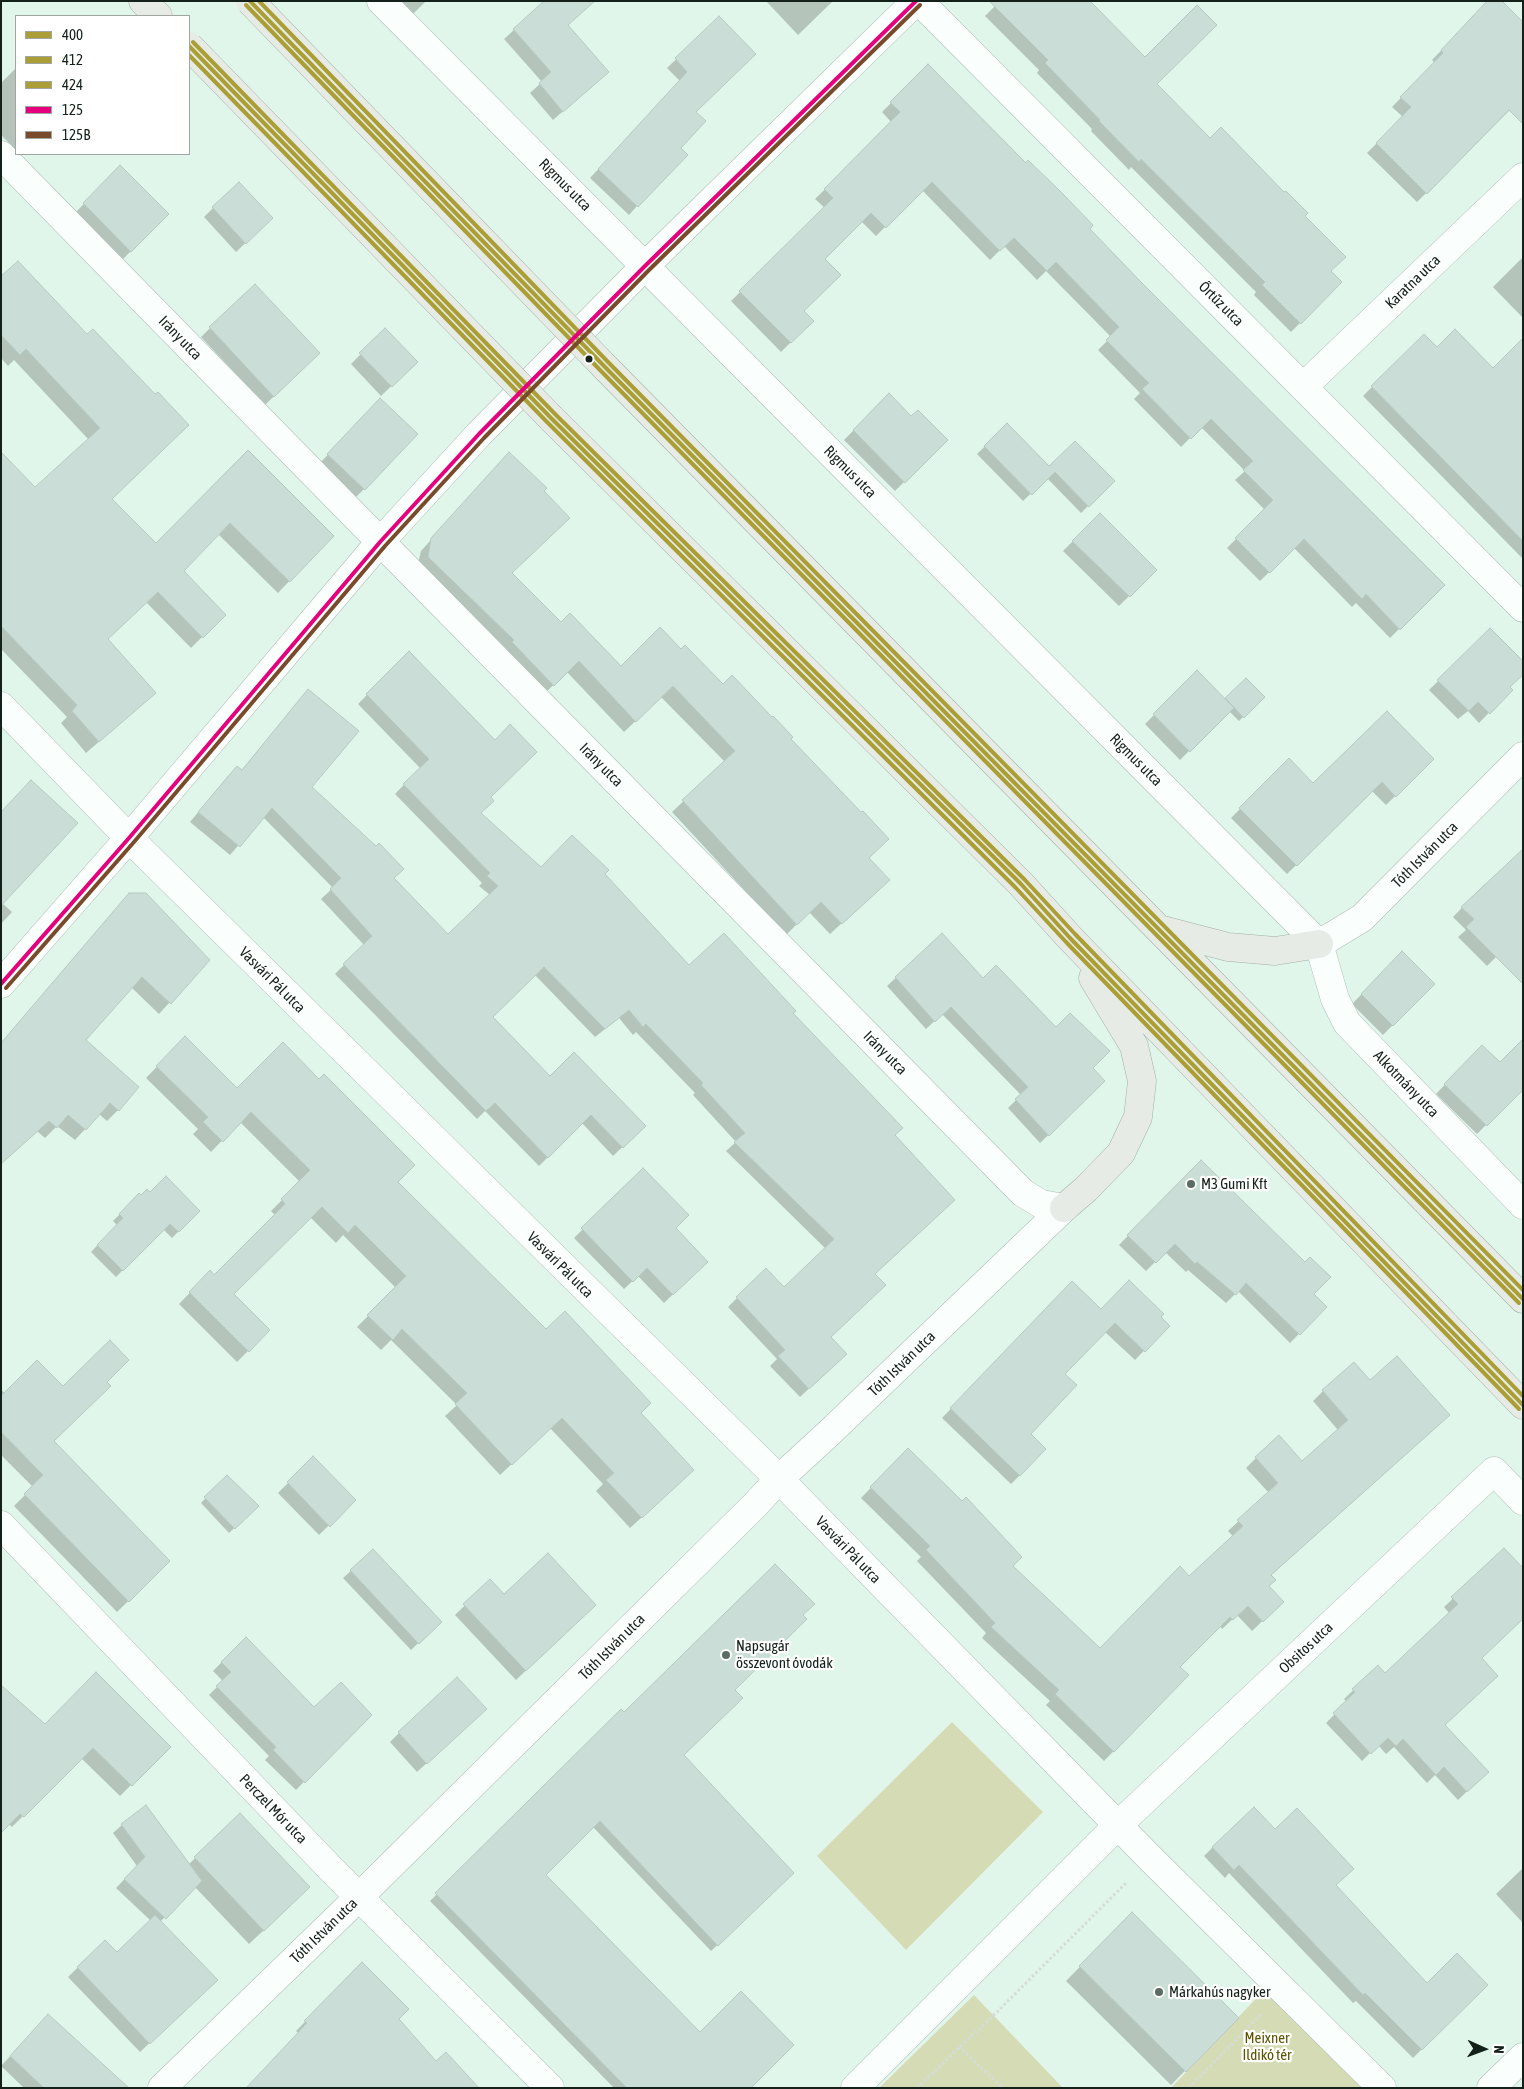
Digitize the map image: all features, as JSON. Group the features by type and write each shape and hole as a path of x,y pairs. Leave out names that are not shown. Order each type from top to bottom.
{"main road":[{"path":"143,1 157,15"},
{"path":"250,1 604,366 1523,1299"},
{"path":"190,47 551,418 1021,884 1070,938 1523,1405"},
{"path":"1158,928 1228,947 1275,951 1319,944"},
{"path":"1064,1208 1121,1153 1138,1117 1142,1082 1134,1046 1070,938"}],"street":[{"name":"Rigmus utca","path":"381,1 1319,944"},
{"path":"1,984 129,838 380,542 479,434 645,266 917,1"},
{"name":"Őrtűz utca","path":"917,1 1523,608"},
{"name":"Irány utca","path":"1,155 1023,1193 1041,1204 1064,1208"},
{"name":"Karatna utca","path":"1303,387 1523,177"},
{"name":"Vasvári Pál utca","path":"1,706 129,838 751,1454 779,1479 1118,1825"},
{"name":"Tóth István utca","path":"1319,944 1362,918 1523,756"},
{"name":"Alkotmány utca","path":"1319,944 1335,999 1347,1023 1523,1205"},
{"name":"Tóth István utca","path":"162,2088 359,1897 748,1512 779,1479 850,1414 1064,1208"},
{"name":"Obsitos utca","path":"1118,1825 1494,1471 1523,1501"},
{"name":"Perczel Mór utca","path":"1,1525 359,1897 550,2088"},
{"path":"855,2088 1118,1825 1382,2088"},
{"path":"1491,2088 1523,2057"}],"path":[{"path":"916,2088 998,2012 1150,1858"},
{"path":"1190,2088 1285,1991"},
{"path":"960,2047 1004,2088"}],"green space":[{"path":"952,1722 1043,1812 906,1950 817,1856"},
{"name":"Meixner Ildikó tér","path":"1267,1987 1365,2088 1171,2088"},
{"path":"974,1995 1063,2088 879,2088"}],"building":[{"path":"544,1 595,1 568,25 609,72 563,112 539,83 551,72 513,29"},
{"path":"989,1 1090,1 1145,57 1197,5 1217,25 1157,84 1210,138 1221,127 1284,192 1286,191 1308,213 1305,216 1346,257 1331,271 1342,282 1301,324 1262,285 1265,282 1141,159 1139,162 1099,121 1045,63 1048,60"},
{"path":"1487,1 1502,1 1523,22 1523,124 1509,110 1427,194 1376,143 1411,107 1400,97 1443,53 1441,50"},
{"path":"719,16 756,54 696,112 706,121 681,148 688,155 638,207 598,169 687,72 675,58"},
{"path":"928,64 1026,163 1028,160 1061,192 1093,225 1090,229 1142,283 1445,585 1400,630 1366,594 1362,599 1304,539 1270,573 1235,538 1273,500 1243,470 1253,461 1211,419 1191,439 1142,389 1149,383 1106,340 1119,327 1056,262 1047,271 1014,238 1000,251 932,182 886,228 871,213 825,259 841,275 804,311 814,321 791,343 739,291 833,198 824,189 900,112 890,102"},
{"path":"120,165 169,214 131,252 83,203"},
{"path":"239,182 273,218 246,244 212,207"},
{"path":"18,261 87,334 93,329 155,394 158,392 189,425 112,499 156,543 248,450 334,536 290,582 230,523 184,571 226,615 203,638 158,592 108,639 156,693 99,742 72,711 77,705 1,626 1,452 35,487 100,428 26,349 20,355 1,335 1,276"},
{"path":"255,284 320,353 274,397 209,327"},
{"path":"385,328 418,362 392,387 359,353"},
{"path":"1455,329 1493,368 1523,338 1523,541 1371,386 1424,334 1437,347"},
{"path":"889,393 911,416 918,410 948,440 905,483 853,430"},
{"path":"380,398 418,434 365,490 327,454"},
{"path":"1007,423 1049,466 1075,441 1115,481 1089,507 1055,472 1032,495 984,446"},
{"path":"509,452 547,488 544,491 570,518 512,573 561,622 570,613 621,666 660,627 681,649 685,645 723,684 732,675 793,737 791,739 889,839 869,858 890,880 842,924 821,902 797,925 682,800 735,751 673,686 636,722 579,661 554,686 512,642 514,640 428,557 431,538"},
{"path":"1100,513 1157,570 1130,597 1072,541"},
{"path":"1490,628 1523,661 1523,675 1510,687 1513,690 1490,714 1478,702 1469,711 1437,680"},
{"path":"409,651 495,740 510,724 537,752 491,797 494,801 481,813 541,867 572,835 609,870 605,874 689,965 724,933 796,1011 793,1013 903,1128 895,1135 955,1200 875,1274 886,1285 831,1337 847,1354 809,1389 778,1356 785,1350 736,1297 766,1268 784,1287 834,1239 734,1142 745,1133 701,1085 703,1083 646,1024 643,1027 629,1010 605,1029 544,967 493,1017 550,1076 574,1052 646,1126 623,1148 591,1115 548,1158 495,1103 486,1111 343,964 372,936 330,889 341,878 272,808 240,847 198,812 237,766 242,770 308,689 359,731 312,787 376,846 379,843 404,869 394,878 448,934 498,886 487,876 490,873 403,784 429,759 366,694"},
{"path":"1197,670 1234,708 1190,752 1153,714"},
{"path":"1246,678 1265,697 1244,718 1225,698"},
{"path":"1387,711 1434,759 1396,797 1382,782 1297,866 1239,808 1289,758 1313,783"},
{"path":"31,780 78,823 1,906 1,812"},
{"path":"1523,849 1523,984 1466,927 1474,919 1461,907"},
{"path":"129,893 146,893 210,960 171,1004 142,977 86,1040 139,1087 119,1111 110,1103 86,1130 68,1115 57,1128 49,1121 1,1164 1,1043"},
{"path":"942,933 983,978 996,965 1056,1027 1070,1013 1110,1051 1093,1068 1105,1081 1049,1136 1015,1099 1028,1087 951,1007 935,1022 895,977"},
{"path":"1402,951 1435,984 1393,1026 1361,994"},
{"path":"185,1036 237,1088 283,1042 319,1079 324,1074 415,1165 398,1182 546,1329 565,1311 651,1403 641,1413 694,1470 642,1518 606,1480 614,1473 562,1418 512,1465 455,1404 467,1393 402,1329 393,1340 367,1315 406,1276 355,1225 348,1233 322,1207 234,1294 270,1330 249,1352 189,1292 210,1270 214,1275 285,1204 281,1199 310,1170 251,1112 223,1142 203,1122 208,1117 156,1066"},
{"path":"1523,1039 1523,1090 1487,1126 1444,1084 1482,1045 1500,1062"},
{"path":"1201,1160 1305,1262 1310,1257 1331,1277 1314,1294 1327,1307 1300,1335 1246,1283 1236,1295 1197,1262 1195,1264 1175,1244 1156,1263 1127,1235"},
{"path":"643,1168 689,1215 676,1228 708,1262 673,1295 647,1268 633,1282 581,1228"},
{"path":"166,1176 200,1211 179,1232 170,1224 123,1271 97,1245 123,1218 119,1214 139,1193 141,1195 147,1189 150,1192"},
{"path":"1129,1280 1164,1314 1161,1317 1170,1326 1145,1352 1115,1323 1065,1374 1077,1385 1031,1434 1046,1449 1020,1476 950,1408 1072,1281 1101,1309"},
{"path":"110,1340 129,1360 107,1382 111,1386 54,1441 170,1561 129,1602 24,1494 43,1475 1,1432 1,1396 37,1360 63,1386"},
{"path":"1397,1356 1450,1415 1271,1575 1276,1580 1269,1586 1284,1602 1263,1622 1248,1606 1233,1620 1230,1617 1180,1667 1189,1675 1114,1752 1055,1694 1059,1690 991,1627 995,1623 926,1550 930,1546 870,1487 908,1448 962,1501 966,1497 1022,1557 1013,1566 1100,1648 1180,1566 1189,1576 1243,1526 1237,1520 1278,1483 1255,1457 1279,1435 1302,1461 1348,1420 1322,1390 1354,1362 1370,1380"},
{"path":"313,1456 356,1500 330,1527 287,1482"},
{"path":"227,1475 259,1506 235,1529 204,1497"},
{"path":"1504,1548 1523,1568 1523,1619 1482,1658 1498,1676 1445,1725 1489,1772 1467,1792 1444,1767 1436,1775 1403,1739 1396,1746 1388,1738 1371,1754 1333,1713 1355,1692 1352,1689 1378,1665 1385,1673 1458,1604 1451,1597"},
{"path":"373,1549 442,1622 419,1644 350,1570"},
{"path":"548,1553 596,1605 526,1671 463,1604 490,1579 504,1594"},
{"path":"775,1564 815,1604 803,1615 807,1619 735,1690 743,1698 684,1755 794,1873 718,1946 600,1821 546,1875 700,2032 741,1991 794,2045 751,2088 627,2088 435,1893 621,1709 624,1712"},
{"path":"246,1637 314,1707 341,1682 372,1715 305,1783 273,1750 276,1747 216,1686 231,1672 221,1662"},
{"path":"96,1672 171,1747 132,1786 93,1748 24,1817 20,1814 1,1833 1,1685 45,1724"},
{"path":"457,1677 487,1709 427,1764 398,1732"},
{"path":"146,1805 202,1881 166,1919 124,1879 145,1857 121,1824"},
{"path":"1254,1807 1275,1829 1297,1808 1354,1869 1336,1885 1427,1983 1457,1953 1488,1985 1422,2050 1365,1993 1363,1995 1239,1865 1234,1870 1212,1847"},
{"path":"240,1813 310,1887 264,1931 194,1857"},
{"name":"Márkahús nagyker","path":"1132,1912 1239,2018 1186,2072 1079,1966"},
{"path":"155,1915 218,1980 150,2044 77,1967 105,1940 117,1952"},
{"path":"362,1962 409,2009 399,2019 436,2061 446,2052 479,2088 246,2088 307,2023 304,2021"},
{"path":"48,2014 129,2088 44,2088 10,2056"}],"transit line":[{"name":"400","path":"250,1 604,366 1523,1299"},
{"name":"424","path":"259,1 608,362 1523,1290"},
{"name":"125","path":"1,984 129,838 380,542 479,434 645,266 916,1"},
{"name":"412","path":"246,5 600,370 1519,1303"},
{"name":"125B","path":"6,988 134,842 385,546 484,438 649,270 920,5"},
{"name":"424","path":"193,42 555,414 1025,880 1075,934 1523,1396"},
{"name":"400","path":"190,47 551,418 1021,884 1070,938 1523,1405"},
{"name":"412","path":"190,56 547,422 1016,888 1066,942 1519,1409"}],"place":[{"name":"M3 Gumi Kft","path":"1191,1184"},
{"name":"Napsugár összevont óvodák","path":"726,1655"},
{"name":"Márkahús nagyker","path":"1159,1992"}]}
